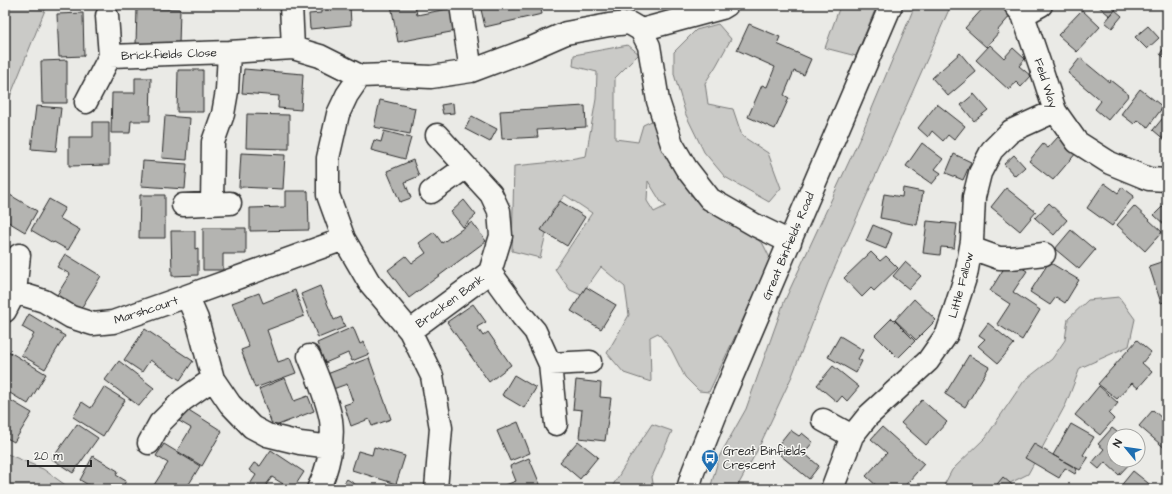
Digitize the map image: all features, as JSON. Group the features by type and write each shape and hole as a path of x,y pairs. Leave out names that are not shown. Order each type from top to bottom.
{"street":[{"path":"291,5 293,48"},
{"path":"461,5 472,71"},
{"path":"641,30 722,8 727,5"},
{"name":"Great Binfields Road","path":"688,489 693,472 717,411 891,5"},
{"name":"Feld Way","path":"1026,8 1040,64 1055,111 1077,142 1110,163 1149,179 1167,180"},
{"name":"Brickfields Close","path":"86,102 110,56 106,16"},
{"path":"436,489 441,428 432,376 410,330 369,282 344,239 328,195 328,158 338,114 347,95 360,76 388,75 431,77 472,71 566,33 629,23 641,30 649,46 658,101 672,144 686,168 710,198 755,225 790,242"},
{"name":"Brickfields Close","path":"110,56 229,52 293,48 320,56 360,76"},
{"name":"Brickfields Close","path":"183,205 221,203 213,142 223,114 227,90 229,52"},
{"name":"Little Fallow","path":"832,489 852,436 868,416 928,361 947,334 966,275 970,248 974,197 980,173 992,150 1011,132 1055,111"},
{"name":"Bracken Bank","path":"410,330 490,272 500,236 499,211 491,194 437,135"},
{"path":"431,192 466,167"},
{"name":"Marshcourt","path":"19,255 10,301 44,301 71,317 93,324 113,322 344,239"},
{"path":"970,248 999,258 1044,254"},
{"name":"Bracken Bank","path":"490,272 522,316 535,331 550,364 556,424"},
{"name":"Marshcourt","path":"187,296 197,319 213,379 230,404 252,427 267,436 300,443 331,447"},
{"path":"309,356 331,421 331,447 323,480 318,489"},
{"path":"550,364 590,362"},
{"path":"149,443 160,423 183,400 213,379"},
{"path":"823,420 852,436"}],"shaded area":[{"path":"5,5 47,5 5,109"},
{"path":"839,5 877,5 856,56 825,48 840,6"},
{"path":"915,5 951,5 828,283 792,376 758,449 736,489 710,489 719,457 746,409 784,302 859,140"},
{"path":"718,24 731,39 705,83 708,104 733,109 742,136 768,153 781,188 769,202 725,177 704,152 686,115 674,74 674,52 696,30"},
{"path":"628,45 639,54 615,78 615,139 638,142 643,125 654,120 694,191 690,195 699,199 736,223 763,244 770,258 709,392 699,391 685,377 671,349 658,333 650,337 651,382 624,373 607,353 629,315 625,287 601,267 581,295 570,290 555,269 592,213 565,195 552,210 540,258 512,251 514,166 554,162 586,156 596,99 597,72 573,66 574,55","holes":["648,181 661,202 666,206 654,212 647,201"]},
{"path":"1119,297 1135,319 1129,346 1080,368 1066,404 1028,474 998,489 942,489 952,470 986,437 1024,381 1052,359 1065,340 1068,319 1088,300"},
{"path":"652,424 672,431 652,477 654,489 595,489 613,485"},
{"path":"5,453 43,469 71,489 5,489"}],"building":[{"path":"321,5 350,5 351,25 310,29 309,14 321,13"},
{"path":"391,5 415,5 417,15 452,8 456,31 398,42"},
{"path":"480,5 540,5 542,14 485,27"},
{"path":"986,5 999,5 1011,15 986,47 965,28"},
{"path":"1097,5 1119,5 1110,16"},
{"path":"137,8 180,9 179,45 136,44"},
{"path":"1082,10 1100,27 1077,52 1058,35"},
{"path":"1115,10 1122,16 1112,28 1105,22"},
{"path":"83,13 84,56 59,57 57,14"},
{"path":"749,24 780,37 777,44 811,59 804,75 794,71 784,95 789,98 775,129 748,117 762,85 767,87 775,67 737,50"},
{"path":"1148,26 1159,38 1147,49 1135,37"},
{"path":"1167,44 1167,59 1160,54"},
{"path":"990,45 1004,58 1013,48 1025,59 1019,66 1031,76 1021,87 1016,82 1009,90 976,60"},
{"path":"960,53 976,72 948,96 932,78"},
{"path":"1080,58 1109,82 1110,80 1129,95 1108,120 1095,109 1101,101 1068,73"},
{"path":"67,60 67,103 42,103 41,61"},
{"path":"244,69 303,74 301,110 278,108 279,96 242,93"},
{"path":"178,70 203,70 203,112 177,112"},
{"path":"135,78 151,78 150,121 131,121 130,133 111,133 112,93 135,93"},
{"path":"1140,89 1163,107 1148,127 1138,120 1134,124 1121,114"},
{"path":"974,94 988,110 974,121 961,105"},
{"path":"380,100 415,108 410,134 374,127"},
{"path":"453,103 454,113 443,114 441,105"},
{"path":"937,104 965,126 954,140 948,135 943,141 932,131 928,137 918,128"},
{"path":"36,106 61,108 56,151 31,149"},
{"path":"585,106 586,127 537,130 538,137 502,139 500,111"},
{"path":"1167,113 1167,139 1166,141 1153,130"},
{"path":"247,114 289,115 289,149 246,148"},
{"path":"165,116 190,118 187,160 162,158"},
{"path":"472,116 497,129 490,142 465,129"},
{"path":"93,122 109,122 109,165 69,166 69,137 93,137"},
{"path":"384,131 411,138 405,159 371,150 374,140 381,142"},
{"path":"1058,137 1077,152 1053,180 1029,161 1043,144 1048,148"},
{"path":"922,143 943,159 935,169 941,173 932,184 906,166"},
{"path":"241,153 285,155 283,189 239,187"},
{"path":"954,154 971,162 963,180 946,173"},
{"path":"1014,155 1025,167 1015,176 1004,164"},
{"path":"413,160 419,176 405,182 411,198 400,202 387,171"},
{"path":"143,161 187,164 185,189 141,186"},
{"path":"1104,183 1118,193 1122,187 1134,196 1112,226 1087,208"},
{"path":"903,188 923,192 917,225 880,218 884,194 902,197"},
{"path":"1006,188 1036,212 1020,231 991,207"},
{"path":"285,191 308,191 309,230 250,231 250,208 285,207"},
{"path":"5,192 37,211 25,232 5,220"},
{"path":"140,195 165,195 165,238 139,238"},
{"path":"49,199 65,208 59,218 80,230 68,250 31,230"},
{"path":"464,200 476,215 463,227 451,212"},
{"path":"560,201 585,217 567,246 541,230"},
{"path":"1167,202 1167,227 1154,215"},
{"path":"1049,203 1067,220 1054,235 1035,218"},
{"path":"1134,206 1162,232 1145,251 1117,225"},
{"path":"927,221 957,224 954,248 941,247 940,255 923,253"},
{"path":"472,222 486,241 409,298 388,270 406,256 412,263 426,253 419,243 434,232 442,243"},
{"path":"873,225 892,233 886,249 866,241"},
{"path":"203,228 246,228 246,254 223,254 223,270 203,270"},
{"path":"1071,230 1095,250 1079,269 1055,249"},
{"path":"171,231 195,231 195,249 198,248 198,275 172,276"},
{"path":"871,252 880,261 886,256 898,268 874,291 871,288 862,297 844,278"},
{"path":"65,254 101,276 80,310 57,295 70,274 57,267"},
{"path":"1009,260 1027,271 1013,292 1040,310 1022,340 997,324 1010,304 990,291"},
{"path":"1167,260 1167,301 1161,303 1149,266"},
{"path":"905,262 921,276 909,289 893,276"},
{"path":"1049,262 1079,280 1065,303 1056,297 1050,305 1030,292"},
{"path":"320,286 334,320 341,317 345,327 318,338 301,294"},
{"path":"586,287 616,305 601,329 571,311"},
{"path":"295,290 304,316 267,330 278,362 290,358 296,373 255,388 241,350 249,347 232,303 259,293 263,303"},
{"path":"914,299 936,320 916,340 895,320"},
{"path":"473,304 486,322 477,327 483,336 488,332 511,365 489,382 447,322"},
{"path":"29,314 65,336 45,369 21,355 34,334 22,327"},
{"path":"892,318 915,341 898,358 875,335"},
{"path":"988,323 1014,344 998,363 978,346 985,339 979,335"},
{"path":"353,327 360,344 364,342 369,354 352,361 348,353 325,363 317,343"},
{"path":"145,329 193,361 180,380 150,360 142,372 124,360"},
{"path":"840,336 863,350 858,359 862,361 856,373 828,357"},
{"path":"1137,340 1151,352 1142,363 1152,372 1138,388 1132,383 1117,399 1098,384"},
{"path":"8,351 46,374 28,404 5,390 5,355"},
{"path":"969,355 989,367 965,407 945,394"},
{"path":"369,358 391,419 372,426 369,419 351,426 344,405 353,402 347,384 333,389 327,374"},
{"path":"119,361 154,388 139,406 105,380"},
{"path":"833,366 859,387 847,401 842,396 837,402 817,385"},
{"path":"514,375 536,388 524,408 502,395"},
{"path":"285,378 294,401 308,396 314,411 273,427 259,389"},
{"path":"576,380 601,383 600,397 611,398 605,441 579,438 582,410 573,409"},
{"path":"1099,386 1118,403 1109,414 1114,419 1100,435 1075,415"},
{"path":"104,387 125,400 103,436 73,417 82,402 91,408"},
{"path":"5,397 32,413 14,442 5,437"},
{"path":"922,400 947,422 926,445 901,423"},
{"path":"187,409 222,431 202,466 177,451 191,428 179,421"},
{"path":"1153,410 1165,421 1167,418 1167,450 1146,432 1146,428 1141,428 1139,426"},
{"path":"518,422 530,453 510,461 497,431"},
{"path":"77,424 98,438 73,473 52,459"},
{"path":"1071,424 1094,437 1083,455 1088,458 1080,470 1053,455"},
{"path":"882,427 924,464 902,489 880,489 866,476 887,453 871,439"},
{"path":"790,430 799,436 802,433 813,442 804,453 819,466 809,479 774,450"},
{"path":"1106,435 1106,463 1105,462 1099,469 1092,463 1104,449 1098,444"},
{"path":"578,441 598,457 580,479 560,462"},
{"path":"164,444 200,466 186,489 161,489 154,485 168,463 156,456"},
{"path":"1034,444 1077,469 1075,474 1065,468 1059,478 1025,458"},
{"path":"374,447 405,456 396,484 352,470 358,451 372,455"},
{"path":"271,450 304,472 293,489 272,477 266,485 272,489 247,489 256,475 249,470 254,463 260,466"},
{"path":"93,456 118,471 116,475 126,481 121,489 95,489 80,480"},
{"path":"529,458 542,489 505,489 503,486 516,481 510,466"},
{"path":"1111,468 1126,468 1119,475"},
{"path":"1133,471 1153,487 1151,489 1120,489 1119,488"},
{"path":"1003,477 1017,489 993,489"},
{"path":"347,479 362,489 340,489"}],"place":[{"name":"Great Binfields Crescent","path":"710,473"}]}
